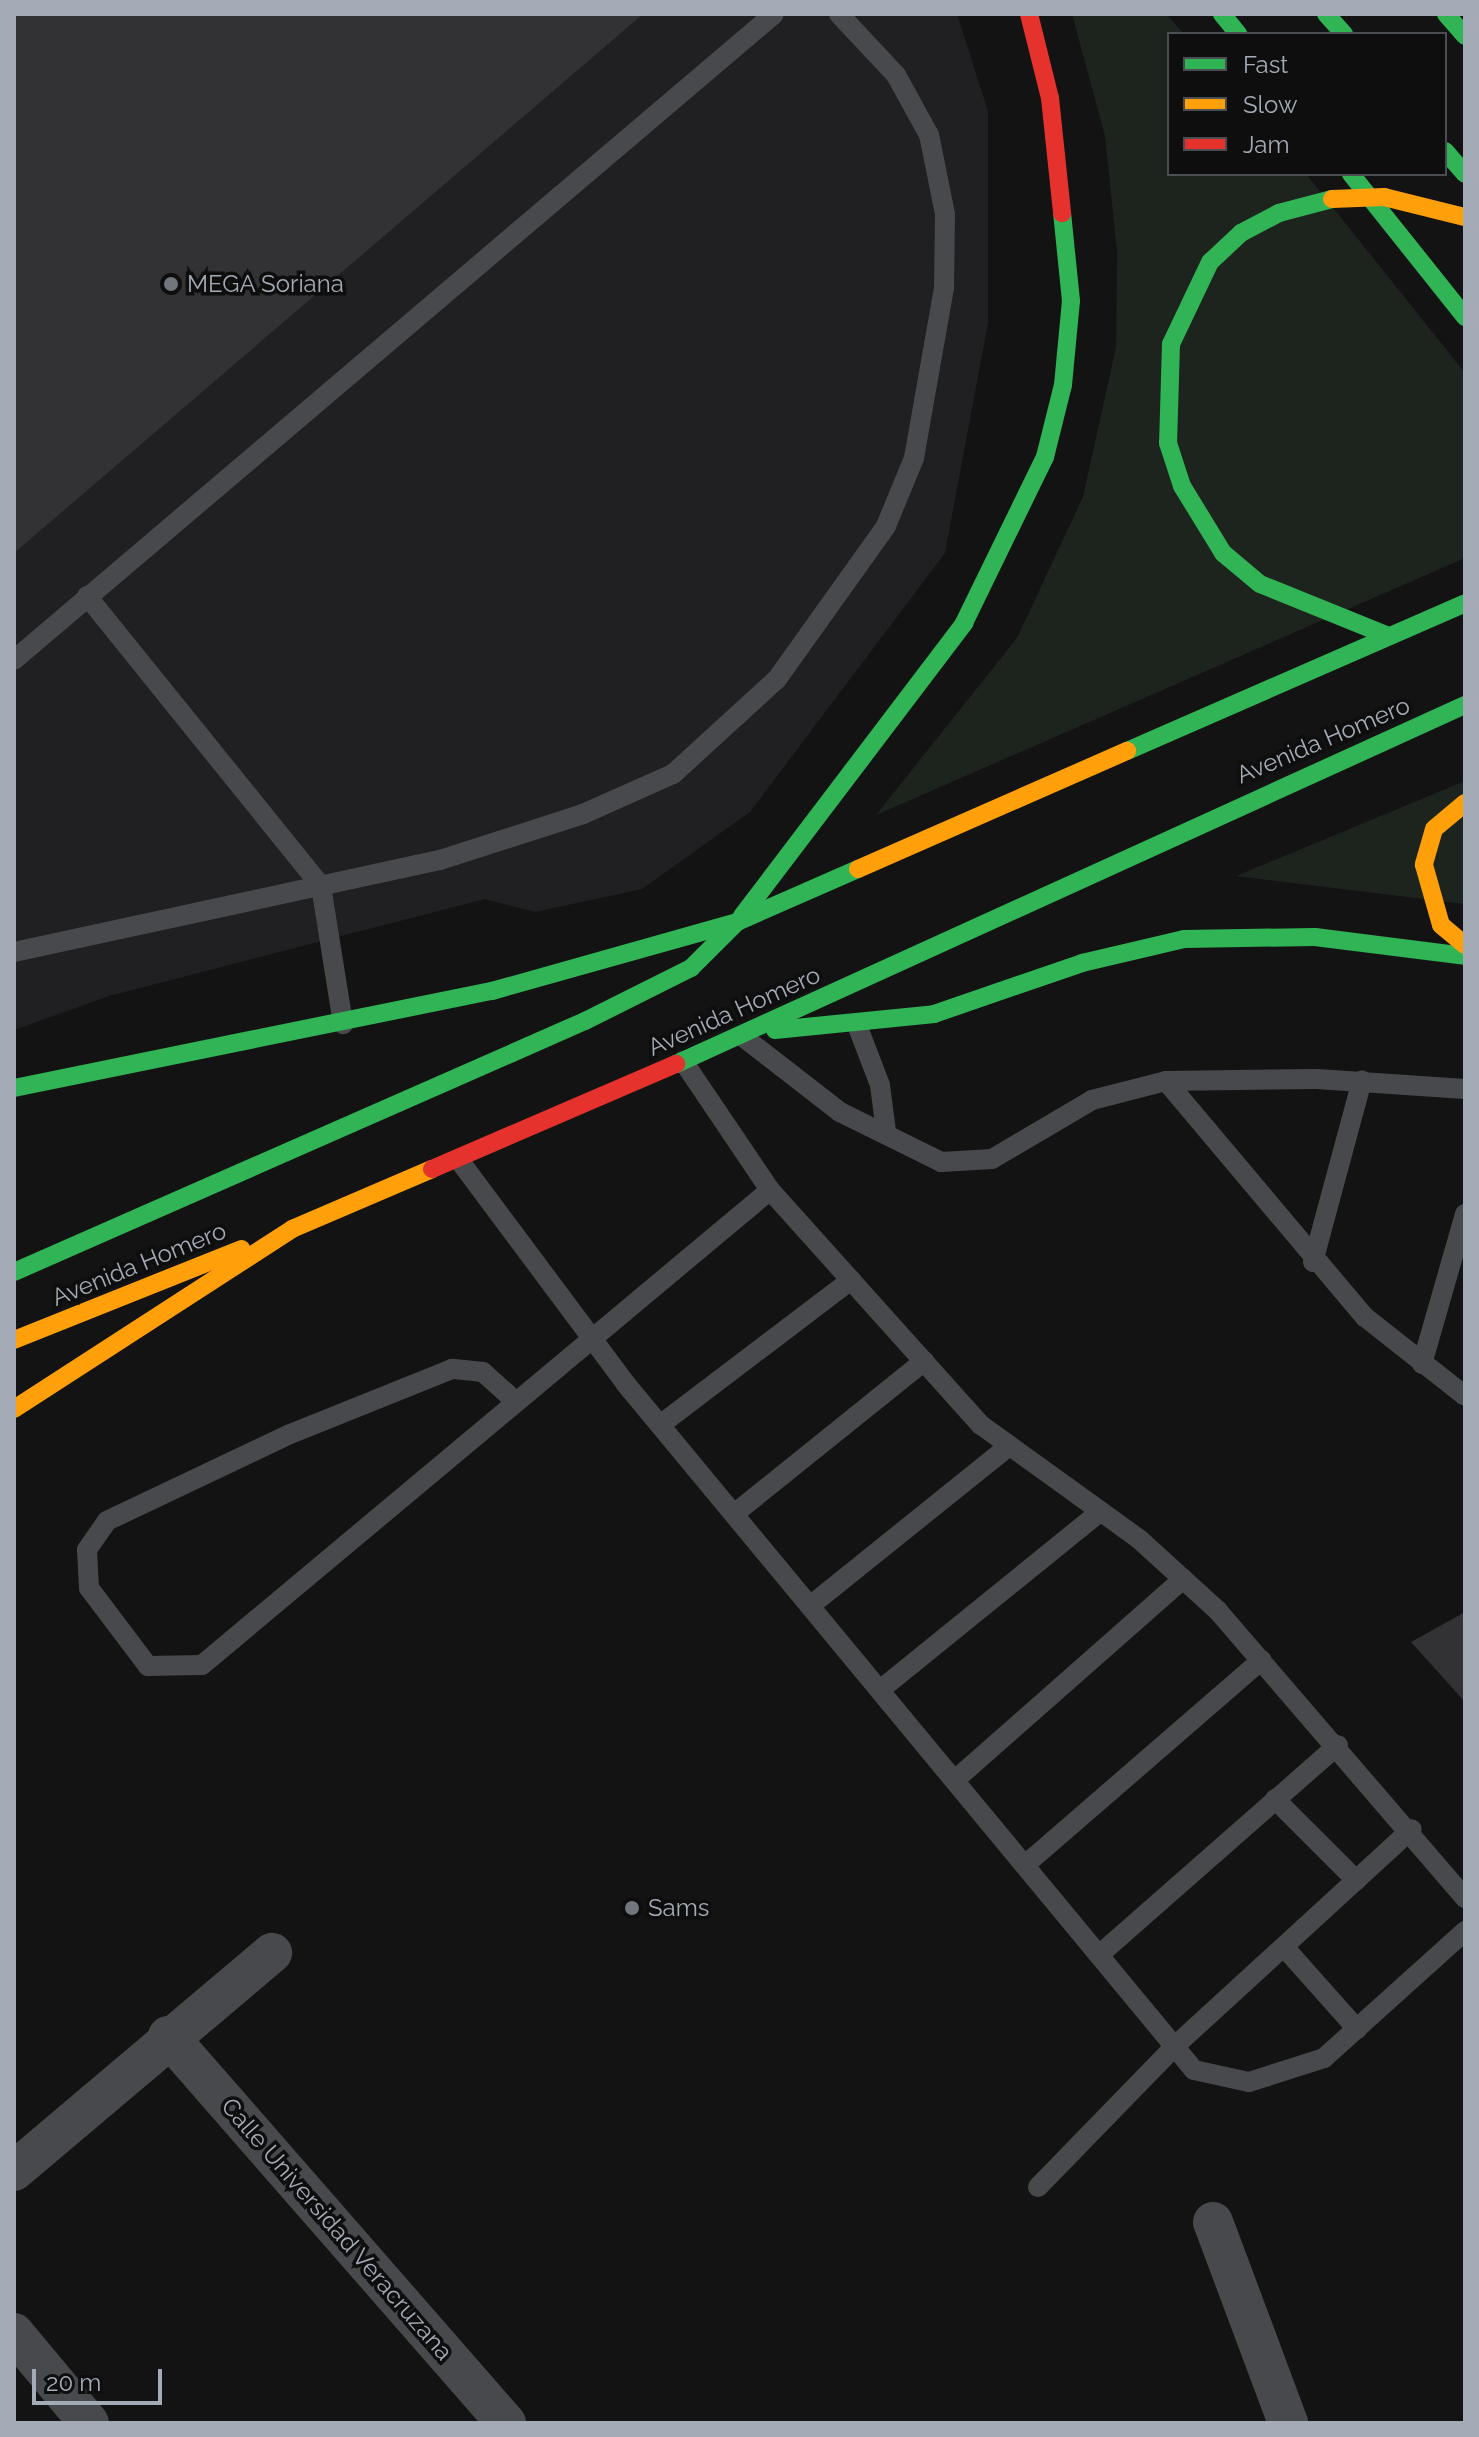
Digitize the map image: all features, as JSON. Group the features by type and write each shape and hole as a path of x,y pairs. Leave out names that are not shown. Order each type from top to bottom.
{"main road":[{"path":"737,922 964,623 1045,457 1063,385 1071,301 1050,98 1029,14"},
{"path":"1222,14 1236,32"},
{"path":"1326,14 1342,32"},
{"path":"1446,14 1465,36"},
{"path":"1447,153 1465,174"},
{"path":"1353,176 1465,317"},
{"path":"1389,636 1260,584 1223,553 1182,486 1168,443 1171,344 1210,262 1241,233 1279,213 1332,199 1384,197 1465,217"},
{"name":"Avenida Homero","path":"14,1088 343,1024 737,922 1465,603"},
{"name":"Avenida Homero","path":"14,1340 459,1160 747,1033 1220,811 1465,705"},
{"path":"1465,803 1434,829 1424,865 1441,925 1465,945"},
{"name":"Avenida Homero","path":"14,1272 610,1008 691,968 737,922"},
{"path":"747,1033 857,1025 934,1014 1082,963 1184,939 1315,937 1465,956"},
{"path":"14,1409 292,1229"}],"street":[{"path":"14,2171 168,2036 272,1953"},
{"name":"Calle Universidad Veracruzana","path":"168,2036 506,2423"},
{"path":"1213,2222 1275,2419"},
{"path":"14,2333 89,2423"}],"lane":[{"path":"14,660 774,14"},
{"path":"14,952 460,855 583,814 673,774 777,679 886,526 914,458 933,375 945,214 939,164 917,107 839,14"},
{"path":"87,596 321,886 343,1024"},
{"path":"857,1025 880,1085 886,1132"},
{"path":"747,1033 829,1104 886,1132 917,1153 969,1163 1016,1149 1092,1100 1166,1081 1362,1081 1465,1089"},
{"path":"683,1061 770,1190 1005,1449 1101,1511 1183,1579 1262,1660 1338,1745 1412,1829 1465,1898"},
{"path":"1166,1081 1313,1262 1422,1364 1465,1396"},
{"path":"1313,1262 1362,1081"},
{"path":"459,1160 588,1336 1194,2070 1249,2082 1324,2058 1465,1931"},
{"path":"514,1400 483,1372 452,1369 290,1434 107,1521 87,1550 89,1588 148,1666 202,1665 514,1400 588,1336 770,1190"},
{"path":"1422,1364 1465,1214"},
{"path":"660,1425 851,1280"},
{"path":"734,1514 924,1361"},
{"path":"810,1606 1005,1449"},
{"path":"880,1690 1101,1511"},
{"path":"955,1780 1183,1579"},
{"path":"1025,1865 1262,1660"},
{"path":"1099,1955 1338,1745"},
{"path":"1275,1799 1356,1880"},
{"path":"1038,2187 1175,2046 1412,1829"},
{"path":"1284,1947 1357,2029"}],"shaded area":[{"path":"14,14 957,14 988,111 988,323 945,553 750,812 642,889 535,912 485,899 109,996 14,1030"},
{"path":"1072,14 1166,14 1182,32 1167,32 1167,176 1308,176 1465,373 1465,558 876,815 1017,638 1083,497 1116,347 1117,251 1105,136"},
{"path":"1465,781 1465,904 1236,876"}],"building":[{"name":"MEGA Soriana","path":"14,14 643,14 14,553"},
{"path":"1465,1612 1465,1702 1411,1642"}],"traffic: fast":[{"path":"1222,14 1236,32"},
{"path":"1326,14 1342,32"},
{"path":"1446,14 1465,36"},
{"path":"1447,153 1465,174"},
{"path":"1353,176 1465,317"},
{"path":"1332,199 1279,213 1241,233 1210,262 1171,344 1168,443 1182,486 1223,553 1260,584 1389,636"},
{"path":"742,916 964,623 1045,457 1063,385 1071,301 1062,213"},
{"path":"1127,751 1465,603"},
{"path":"676,1064 1465,705"},
{"path":"14,1088 492,991 737,922 858,869"},
{"path":"14,1272 585,1021 691,968 737,922"},
{"path":"775,1030 934,1014 1082,963 1184,939 1315,937 1465,956"}],"traffic: slow":[{"path":"1332,199 1384,197 1465,217"},
{"path":"858,869 1127,751"},
{"path":"1465,803 1434,829 1424,865 1441,925 1465,945"},
{"path":"14,1409 292,1229 432,1169"},
{"path":"14,1340 242,1249"}],"traffic: jam":[{"path":"1029,14 1050,98 1062,213"},
{"path":"432,1169 676,1064"}],"place":[{"name":"MEGA Soriana","path":"171,284"},
{"name":"Sams","path":"632,1908"}]}
